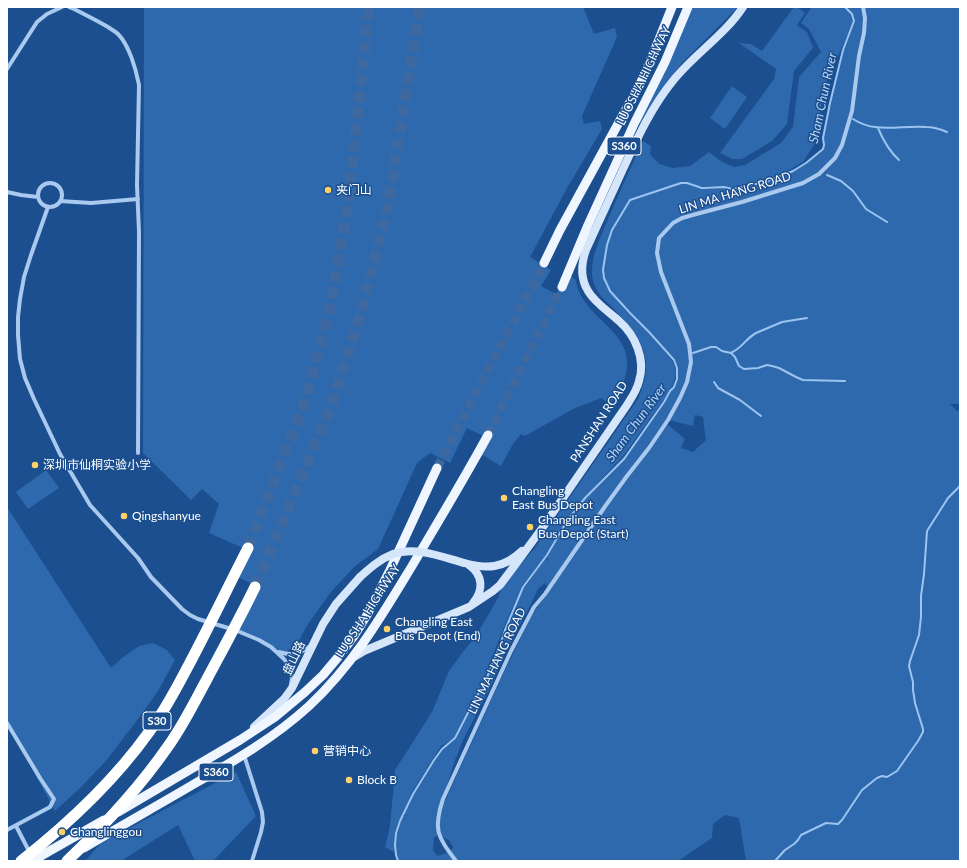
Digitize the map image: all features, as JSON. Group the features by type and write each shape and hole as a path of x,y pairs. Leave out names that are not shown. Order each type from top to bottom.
{"highway":[{"name":"S30","path":"21,861 63,827 87,803 130,757 150,732 173,695 198,649 248,548"},
{"name":"S30","path":"67,861 92,838 151,771 190,710 255,588"}],"main road":[{"name":"LUOSHA HIGHWAY","path":"544,263 560,230 640,82 672,7"},
{"name":"LUOSHA HIGHWAY","path":"562,287 634,124 663,66 688,7"},
{"name":"PANSHAN ROAD","path":"352,660 359,653 469,607 500,585 536,536 635,392 640,379 642,367 640,354 635,341 621,322 594,299 588,290 582,270 583,259 641,130 661,96 683,68 729,25 744,7"},
{"name":"LUOSHA HIGHWAY","path":"62,861 266,741 308,707 337,678 363,645 454,495 488,435"},
{"name":"LUOSHA HIGHWAY","path":"33,861 240,740 275,717 305,692 331,665 354,636 367,615 436,468"},
{"path":"464,563 489,567 503,564 519,554 536,536"},
{"name":"盘山路","path":"240,740 284,699 295,683 320,629 329,614 360,577 376,563 393,554 412,551 464,563"},
{"path":"464,563 476,571 481,585 478,595 469,607"}],"street":[{"path":"7,70 37,22 47,14 62,7"},
{"path":"69,7 117,32 130,54 139,85 137,185 139,232 138,453"},
{"name":"LIN MA HANG ROAD","path":"456,861 446,848 439,833 437,819 446,793 508,657 534,607 545,594 606,505 666,423 687,382 691,362 689,344 661,272 657,253 659,238 674,223 682,218 742,202 803,183 819,174 836,158 852,111 859,56 864,33 864,7"},
{"path":"46,183 54,183 60,188 62,193 60,201 53,207 44,206 41,204 37,193 42,185 46,183"},
{"path":"7,192 38,197"},
{"path":"60,201 91,203 138,199"},
{"path":"48,207 24,277 18,317 20,358 25,378 60,454 90,505 138,558 151,577 182,609 190,615 198,619 236,630 259,640 275,650 289,654 296,654 311,644 320,629"},
{"path":"275,650 287,663 291,672 291,683 284,699"},
{"path":"7,722 54,799 50,806 7,830"},
{"path":"244,755 262,812 263,822 252,861"},
{"path":"16,826 33,861"}],"shaded area":[{"path":"144,7 583,7 594,34 615,28 617,37 582,116 584,124 600,121 602,129 566,190 530,257 551,270 541,286 556,294 567,274 575,279 585,302 621,342 625,351 627,362 626,374 622,386 610,404 601,398 573,409 525,436 521,434 513,444 501,466 477,452 485,437 467,428 450,463 430,453 417,463 378,549 354,567 331,592 308,624 296,646 287,651 262,644 238,629 260,588 238,577 250,551 209,533 219,504 202,489 191,500 143,453"},
{"path":"691,7 737,7 682,63 666,83 641,124 638,122"},
{"path":"794,7 797,7 805,13 797,25 807,32 813,48 794,71 787,124 772,141 742,159 732,159 720,153 774,79 776,69 739,43 751,44 762,51"},
{"path":"810,7 960,7 960,404 950,404 957,411 960,411 960,861 746,861 739,818 725,815 713,824 712,838 678,861 398,861 396,855 396,833 402,817 407,815 403,815 415,790 430,766 441,751 454,740 483,687 523,587 546,557 548,563 547,555 567,521 627,453 675,385 677,378 677,365 673,358 616,298 626,311 648,332 671,359 675,366 676,372 673,385 624,455 575,508 566,520 545,556 522,586 481,686 454,738 441,746 412,792 395,831 394,852 385,847 390,826 395,770 432,712 449,671 476,636 498,598 502,586 534,549 638,399 644,383 646,369 642,346 636,335 619,314 601,296 596,288 592,276 593,260 600,239 643,141 651,146 650,154 659,164 673,168 690,166 709,152 722,162 734,167 745,165 781,143 793,127 799,77 821,52 809,29 801,23 811,8","holes":["851,28 842,53 830,101 823,138 824,145 821,151 802,165 769,181 733,189 724,187 698,187 687,183 682,183 687,182 699,186 733,187 764,181 803,162 814,145 826,82","695,415 703,417 706,440 693,452 681,448 685,439 666,423 668,420 693,426","545,583 548,587 547,594 532,615 504,672 445,801 437,823 436,816 463,740 538,589","440,836 449,840 453,847 450,852 437,856 433,850 434,837"]},
{"path":"732,86 747,97 725,129 710,118"},
{"path":"46,470 59,488 28,509 16,492"},
{"path":"7,507 111,668 139,646 153,643 167,650 175,660 158,691 105,762 55,811 7,723"},
{"path":"236,772 256,816 213,861 195,861 178,825 121,861 85,861 101,843"}],"waterway":[{"name":"Sham Chun River","path":"398,861 395,845 396,833 400,821 413,794 434,760 442,749 455,738 476,697 483,687 523,587 547,555 567,521 576,509 624,459 674,387 677,379 677,368 674,360 610,291 604,278 603,270 607,245 612,230 630,200 681,183 687,183 702,188 724,187 733,189 765,182 793,171 806,163 823,149 823,138 830,103 843,50 854,21 852,14 845,7"},
{"path":"853,119 862,124 879,128 929,127 947,132"},
{"path":"878,128 892,153 899,160"},
{"path":"827,175 841,181 853,191 866,209 887,222"},
{"path":"730,353 756,333 782,322 807,318"},
{"path":"693,353 711,347 716,347 722,351 731,353 735,357 739,366 744,369 758,368 767,365 779,368 803,380 845,381"},
{"path":"714,382 718,388 740,400 761,416"},
{"path":"775,861 785,850 794,844 801,835 826,823 838,824 862,790 877,778 882,776 887,777 897,771 923,732 915,703 913,682 909,666 919,635 927,531 948,498 960,486"}],"tunnel":[{"path":"248,548 307,396 331,303 348,206 369,7"},
{"path":"255,587 331,407 362,310 388,206 420,7"},
{"path":"437,468 544,263"},
{"path":"488,435 562,287"}],"place":[{"name":"夹门山","path":"328,190"},
{"name":"深圳市仙桐实验小学","path":"35,465"},
{"name":"Changling East Bus Depot","path":"504,498"},
{"name":"Qingshanyue","path":"124,516"},
{"name":"Changling East Bus Depot (Start)","path":"530,527"},
{"name":"Changling East Bus Depot (End)","path":"387,629"},
{"name":"营销中心","path":"315,751"},
{"name":"Block B","path":"349,780"},
{"name":"Changlinggou","path":"62,832"}]}
